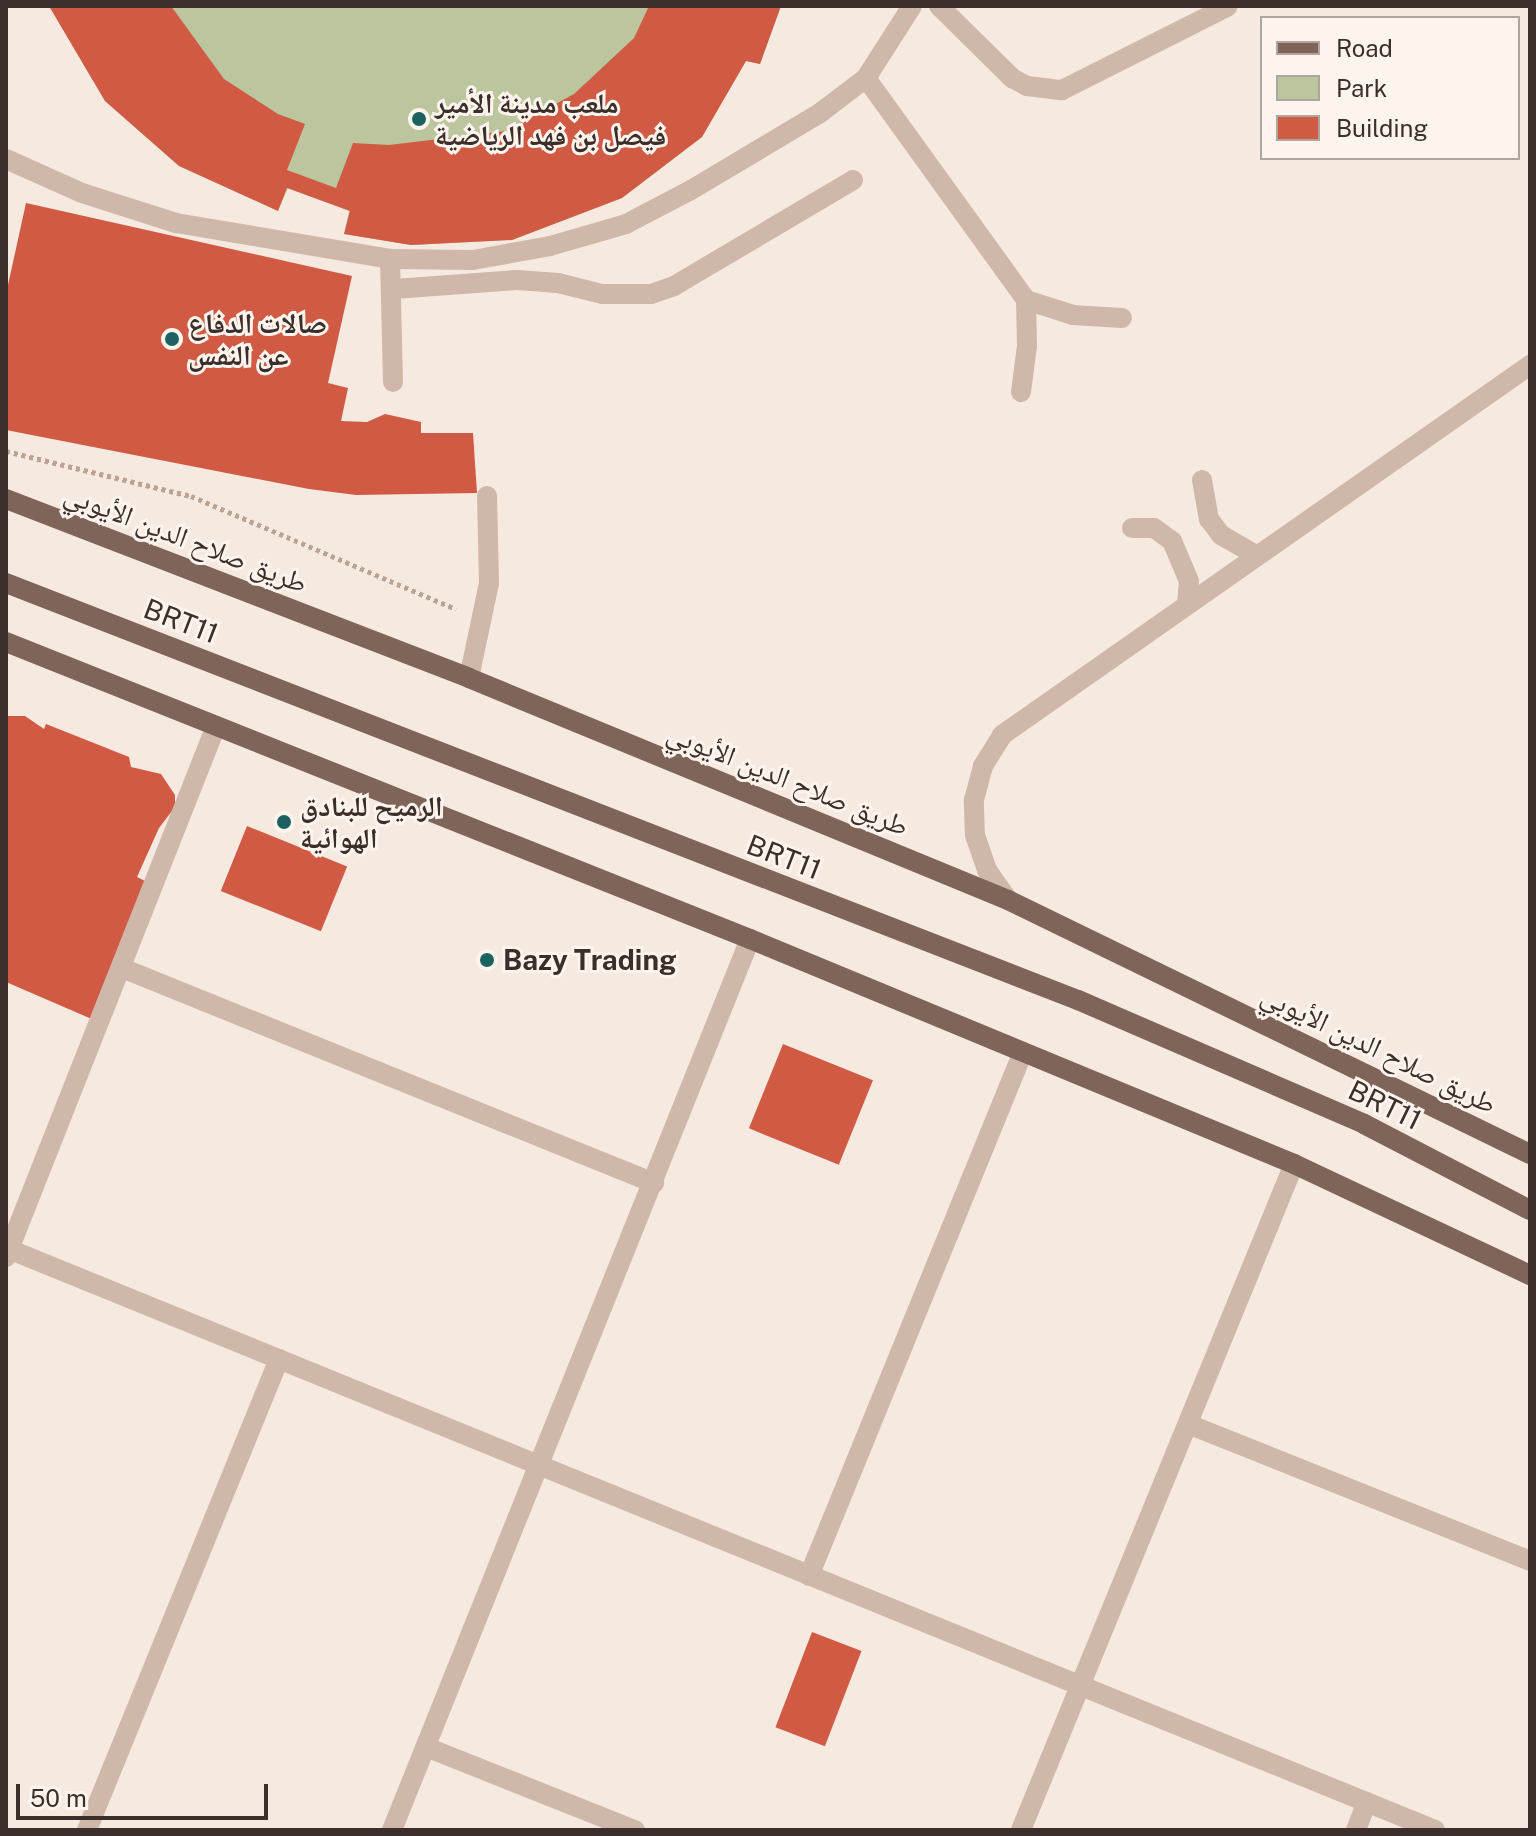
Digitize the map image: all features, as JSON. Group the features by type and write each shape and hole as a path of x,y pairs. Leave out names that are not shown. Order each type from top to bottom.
{"main road":[{"name":"طريق صلاح الدين الأيوبي","path":"6,499 469,678 1008,900 1530,1154"},
{"name":"BRT11","path":"6,583 1078,1000 1364,1124 1530,1210"},
{"path":"6,642 750,939 1294,1164 1530,1275"}],"street":[{"path":"6,159 82,193 176,223 390,259 473,260 550,246 626,224 758,151 866,78 912,6"},
{"path":"939,6 1012,78 1044,90 1062,90 1227,7"},
{"path":"866,78 1026,300 1027,346 1021,392"},
{"path":"394,289 517,280 558,283 602,294 651,294 674,286 853,180"},
{"path":"390,259 394,289 393,382"},
{"path":"1026,300 1073,315 1122,318"},
{"path":"1008,900 987,870 975,836 974,800 983,766 1002,735 1030,711 1530,365"},
{"path":"1202,480 1206,509 1221,535 1256,555"},
{"path":"469,678 483,627 489,583 487,496"},
{"path":"1132,528 1154,528 1172,541 1187,570 1187,603"},
{"path":"216,726 7,1251 1435,1830"},
{"path":"392,1830 750,939"},
{"path":"122,968 654,1183"},
{"path":"809,1576 1023,1052"},
{"path":"1021,1830 1294,1164"},
{"path":"87,1830 279,1359"},
{"path":"1188,1424 1530,1561"},
{"path":"426,1747 635,1830"},
{"path":"1356,1830 1367,1802"}],"path":[{"path":"6,451 191,496 414,587 483,627"}],"green space":[{"name":"ملعب مدينة الأمير فيصل بن فهد الرياضية","path":"49,6 781,6 760,64 746,61 702,137 622,198 512,240 411,245 344,234 349,211 288,188 278,211 179,166 105,101"}],"building":[{"path":"49,6 171,6 224,79 278,114 305,124 287,170 336,188 353,143 389,145 506,131 574,94 634,38 649,6 781,6 760,64 746,61 702,137 622,198 512,240 411,245 344,234 350,211 287,188 278,211 179,166 105,101"},
{"name":"صالات الدفاع عن النفس","path":"26,203 352,276 328,383 348,388 341,421 367,422 385,414 421,422 421,433 473,433 477,493 356,495 309,489 6,430 6,294"},
{"path":"6,716 25,716 44,729 46,724 129,757 131,767 161,774 175,795 175,807 159,828 137,877 147,882 94,1020 6,982"},
{"path":"247,826 347,866 321,931 221,891"},
{"path":"783,1044 873,1080 839,1165 749,1128"},
{"path":"812,1632 861,1651 825,1746 775,1727"}],"place":[{"name":"ملعب مدينة الأمير فيصل بن فهد الرياضية","path":"419,119"},
{"name":"صالات الدفاع عن النفس","path":"172,339"},
{"name":"الرميح للبنادق الهوائية","path":"284,822"},
{"name":"Bazy Trading","path":"487,960"}]}
